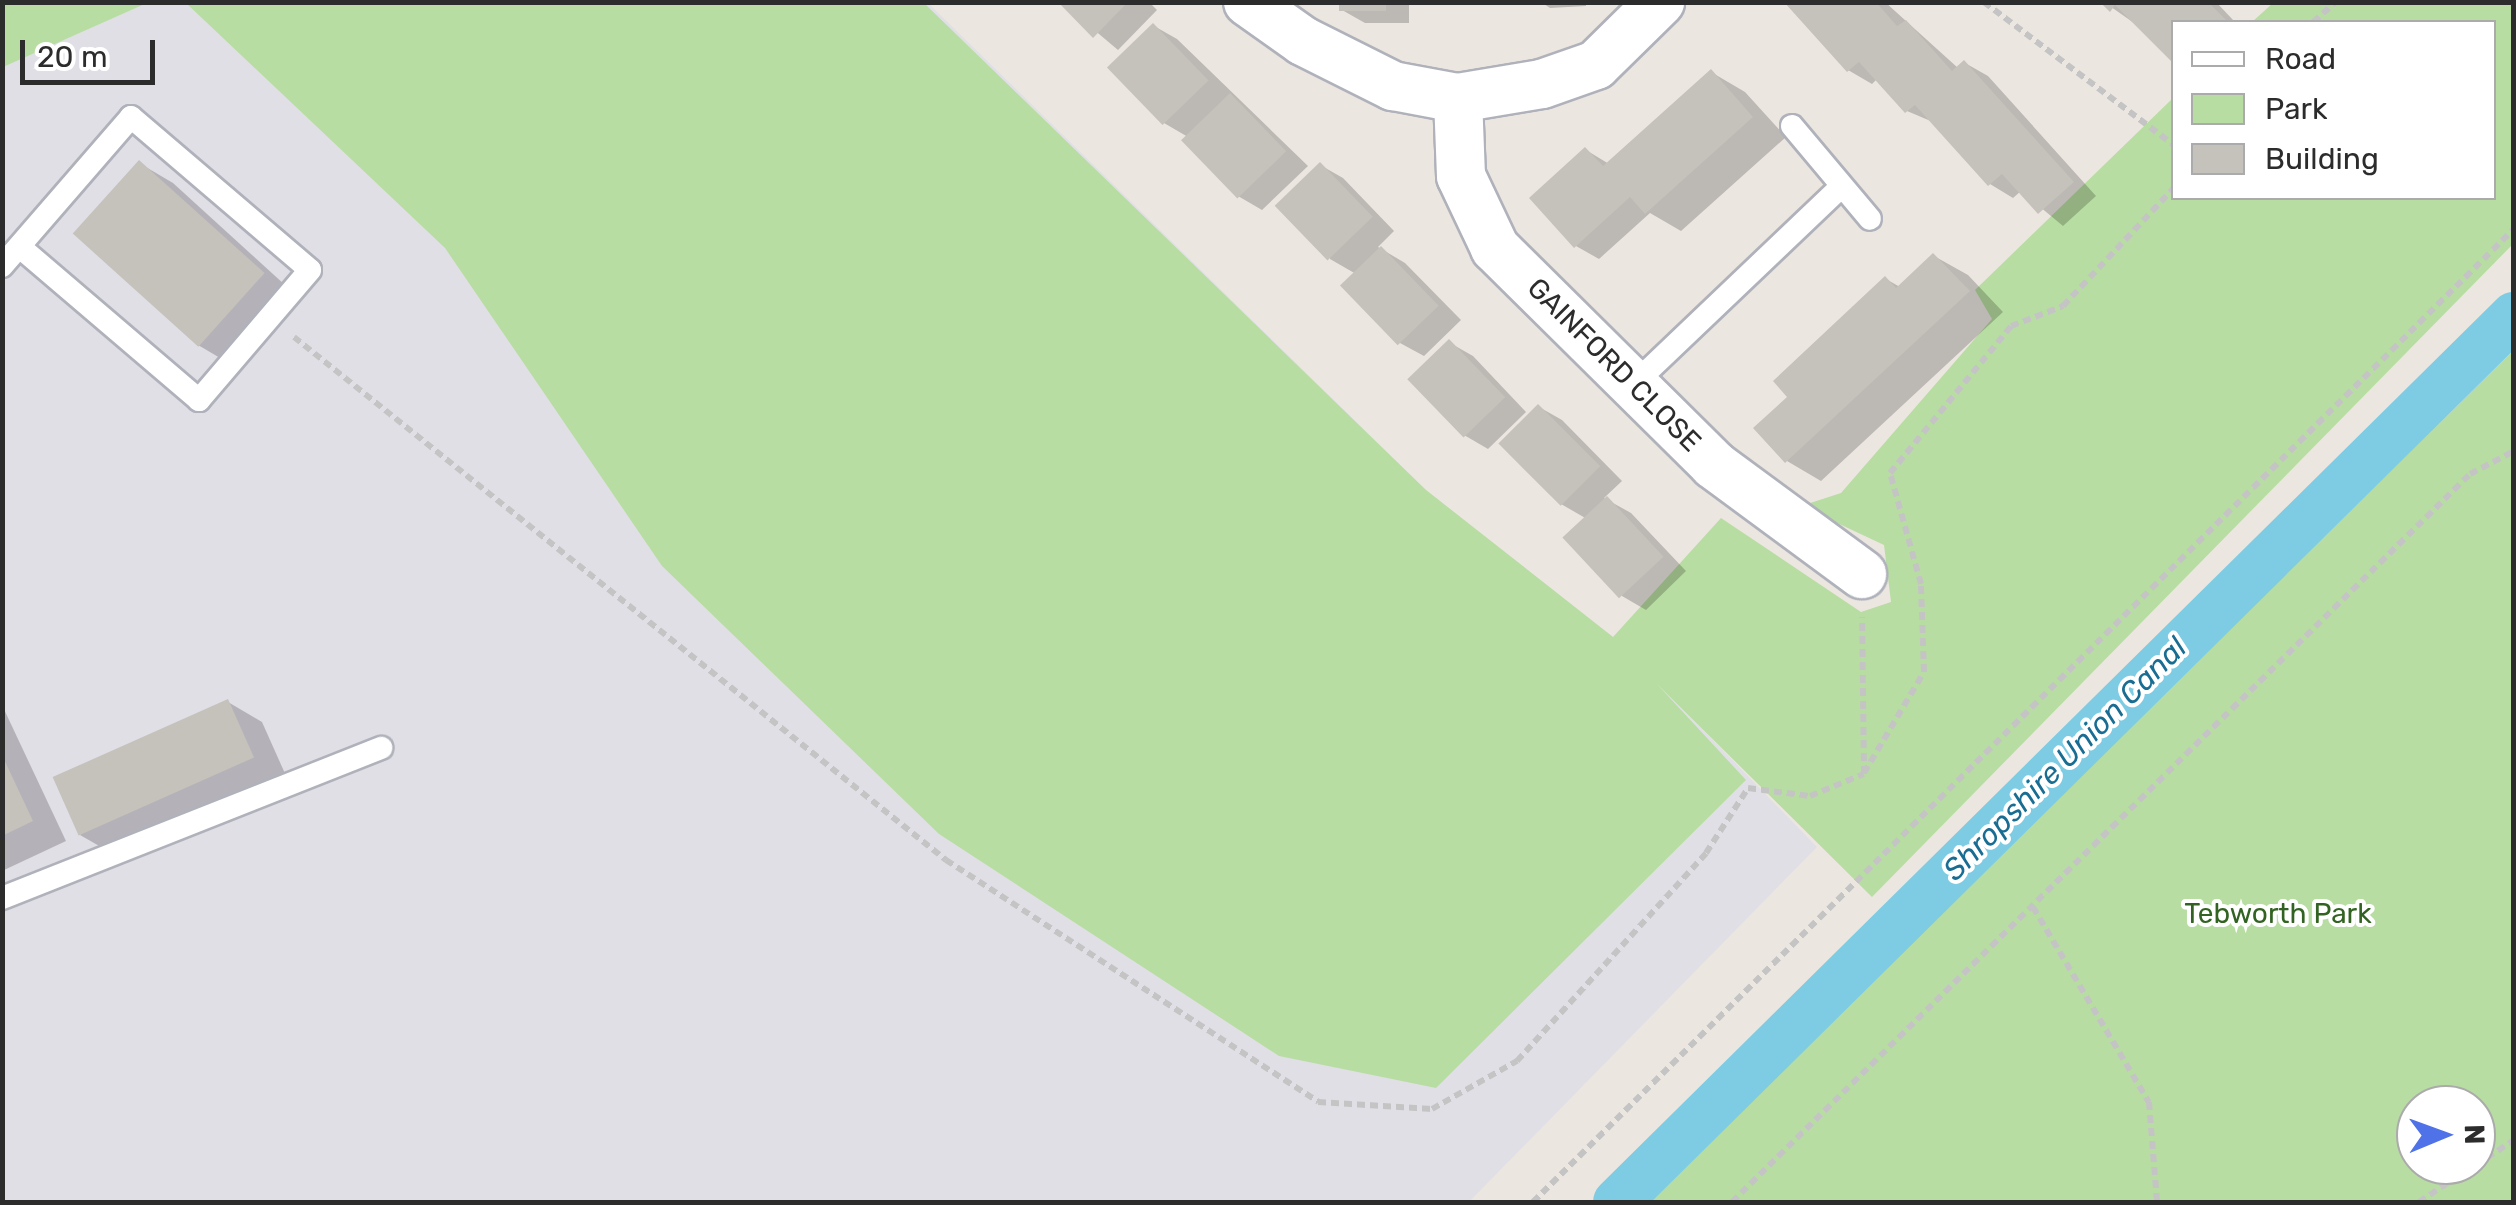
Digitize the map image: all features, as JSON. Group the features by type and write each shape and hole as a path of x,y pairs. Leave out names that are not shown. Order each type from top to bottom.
{"street":[{"path":"1248,2 1303,41 1394,86 1458,98 1542,84 1596,65 1660,2"},
{"name":"GAINFORD CLOSE","path":"1458,98 1461,176 1495,248 1714,464 1862,574"}],"lane":[{"path":"2,266 131,117 310,270 200,400 20,246"},
{"path":"1792,126 1870,219"},
{"path":"1634,384 1842,186"},
{"path":"2,898 382,748"}],"path":[{"path":"1984,2 2171,142"},
{"path":"2315,20 2336,2"},
{"path":"270,318 946,860 1318,1102 1432,1109 1517,1062 1706,853 1748,788 1810,796 1864,774 1924,672 1922,584 1890,473 2012,326 2063,306 2171,191"},
{"path":"1533,1202 2514,229"},
{"path":"1732,1202 2470,474 2514,451"},
{"path":"1862,574 1864,774"},
{"path":"2033,907 2149,1102 2158,1202"},
{"path":"2419,1202 2445,1185"}],"shaded area":[{"path":"2,3 928,3 1426,490 1613,637 1817,847 1469,1202 3,1202"}],"green space":[{"path":"3,2 147,2 147,3 3,67"},
{"path":"186,3 924,3 1426,490 1613,637 1721,518 1861,612 1891,602 1884,545 1801,506 1841,493 1992,319 1975,290 2171,100 2171,200 2496,200 2496,20 2254,20 2273,3 2513,3 2513,244 1872,897 1657,684 1746,780 1436,1088 1279,1056 939,834 662,566 445,248"},
{"name":"Tebworth Park","path":"2513,351 2513,1202 1646,1202"}],"building":[{"path":"1058,2 1128,2 1093,38"},
{"path":"1339,2 1386,2 1386,11 1339,11"},
{"path":"1784,2 1876,2 1897,26 1906,20 1952,71 1964,60 2074,182 2038,214 2002,174 1988,186 1915,105 1905,113 1859,62 1847,72"},
{"path":"2100,2 2208,2 2226,20 2171,20 2171,61 2115,5 2110,12"},
{"path":"1153,23 1209,81 1163,125 1107,67"},
{"path":"1711,69 1753,117 1645,214 1630,197 1574,248 1529,198 1585,147 1603,166"},
{"path":"1230,93 1286,151 1237,199 1181,140"},
{"path":"139,160 265,273 198,347 73,234"},
{"path":"1320,162 1373,217 1327,260 1275,206"},
{"path":"1381,246 1439,306 1398,345 1340,286"},
{"path":"1933,253 1970,291 1785,463 1753,428 1787,397 1773,381 1885,276 1896,288"},
{"path":"1449,339 1505,397 1464,438 1407,379"},
{"path":"1538,404 1600,466 1561,506 1498,444"},
{"path":"1607,496 1664,557 1619,598 1562,538"},
{"path":"228,699 254,757 79,836 53,777"},
{"path":"2,755 33,821 2,836"}],"waterway":[{"name":"Shropshire Union Canal","path":"1617,1202 2514,316"}]}
